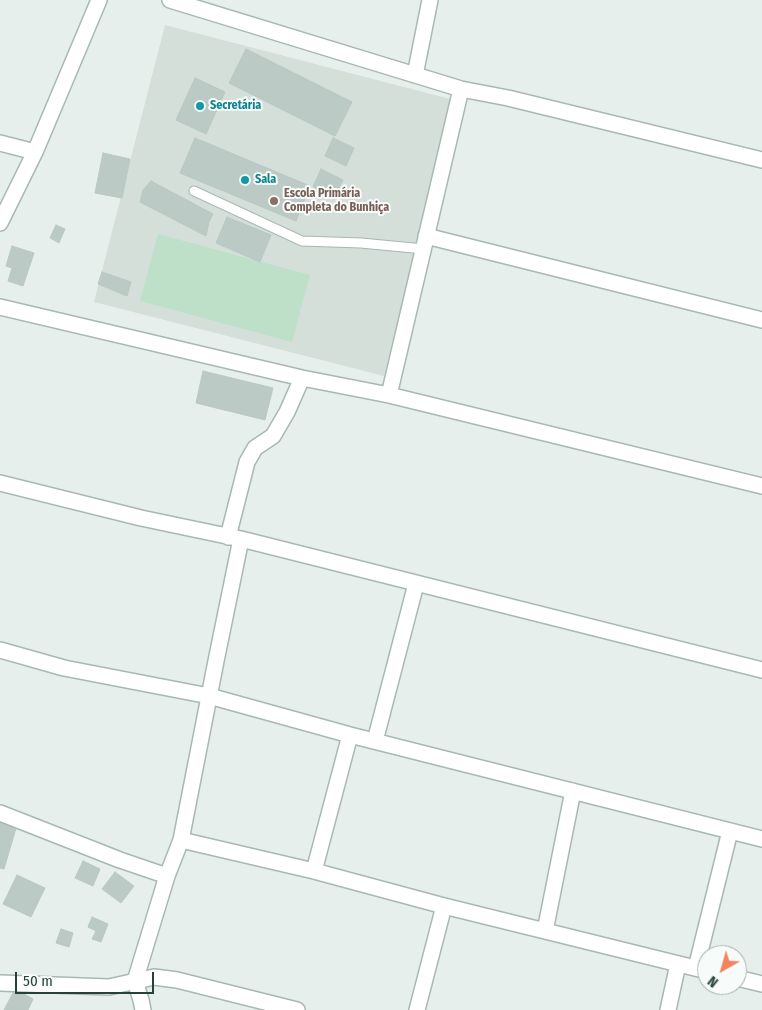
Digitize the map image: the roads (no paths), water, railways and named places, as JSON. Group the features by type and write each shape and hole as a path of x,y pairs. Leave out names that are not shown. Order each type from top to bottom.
{"street":[{"path":"0,223 35,152 99,0"},
{"path":"415,75 430,0"},
{"path":"180,1 461,89 508,98 762,160"},
{"path":"389,395 461,89"},
{"path":"0,143 35,152"},
{"path":"425,243 762,320"},
{"path":"0,307 302,378 389,395 762,486"},
{"path":"143,1010 135,980 167,876 181,840 209,696 247,462 255,448 273,436 287,412 302,378"},
{"path":"0,483 141,518 235,538 762,670"},
{"path":"375,741 416,584"},
{"path":"0,650 64,668 209,696 350,735 762,839"},
{"path":"314,871 350,735"},
{"path":"545,931 573,791"},
{"path":"0,813 120,860 167,876"},
{"path":"707,945 730,831"},
{"path":"181,840 314,871 444,906 697,968"},
{"path":"417,1010 444,906"},
{"path":"668,1010 678,964"},
{"path":"0,983 109,987 154,977 178,980 296,1010"},
{"path":"747,980 762,984"}],"lane":[{"path":"194,191 302,242 425,243"}],"place":[{"name":"Secretária","path":"200,106"},
{"name":"Sala","path":"245,180"},
{"name":"Escola Primária Completa do Bunhiça","path":"274,201"}]}
